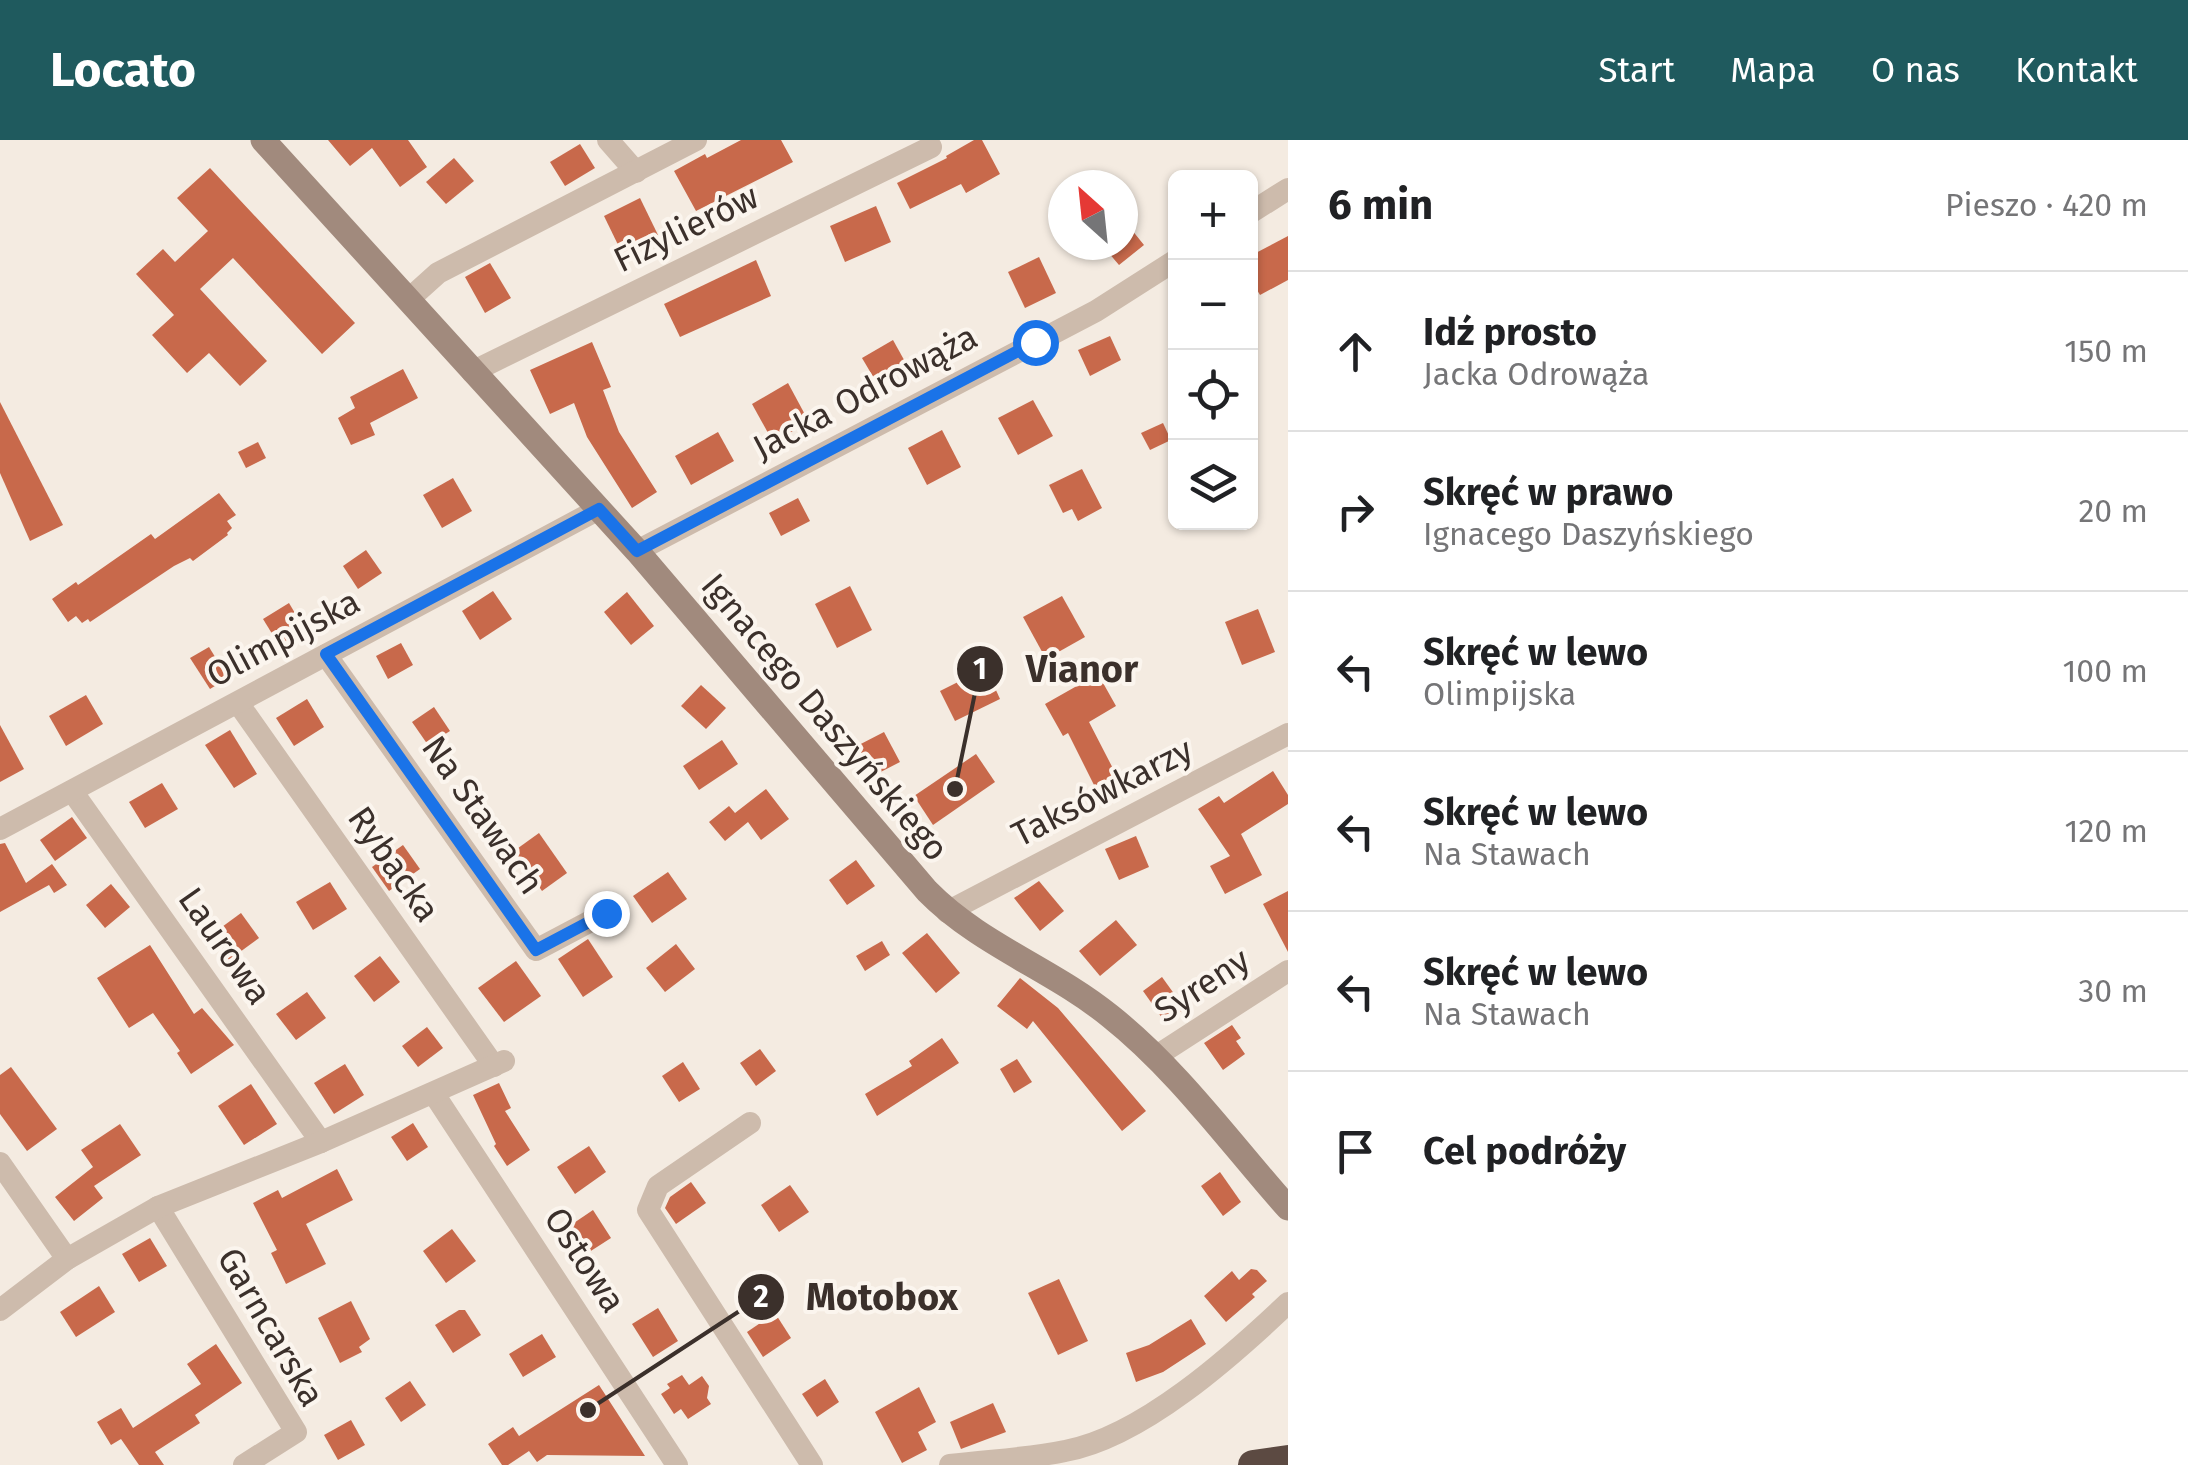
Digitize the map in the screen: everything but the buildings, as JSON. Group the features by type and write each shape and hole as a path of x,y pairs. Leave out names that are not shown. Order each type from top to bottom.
{"highway":[{"path":"1252,1465 1288,1460"}],"street":[{"name":"Ignacego Daszyńskiego","path":"263,140 637,551 948,912 1108,1014 1155,1057 1288,1208"},
{"path":"608,140 636,172"},
{"path":"408,300 438,274 696,140"},
{"name":"Fizylierów","path":"472,372 930,146"},
{"path":"1258,207 1288,189"},
{"name":"Jacka Odrowąża","path":"637,551 1096,310 1168,265"},
{"name":"Olimpijska","path":"0,830 599,509"},
{"name":"Na Stawach","path":"326,654 536,950 606,913"},
{"name":"Rybacka","path":"238,702 499,1064 434,1094"},
{"name":"Taksówkarzy","path":"948,912 1288,734"},
{"name":"Laurowa","path":"72,791 322,1142"},
{"name":"Syreny","path":"1155,1057 1288,970"},
{"path":"0,1310 67,1259 158,1207 434,1094"},
{"name":"Ostowa","path":"434,1094 677,1465"},
{"path":"750,1123 658,1186 648,1210 812,1465"},
{"path":"0,1164 67,1259"},
{"name":"Garncarska","path":"158,1207 296,1432 244,1465"},
{"path":"950,1465 1069,1451 1122,1429 1206,1376 1288,1303"}],"place":[{"name":"Vianor","path":"955,789"},
{"name":"Motobox","path":"588,1410"}],"route":[{"path":"606,913 536,950 326,654 599,509 637,551 1035,342"}]}
